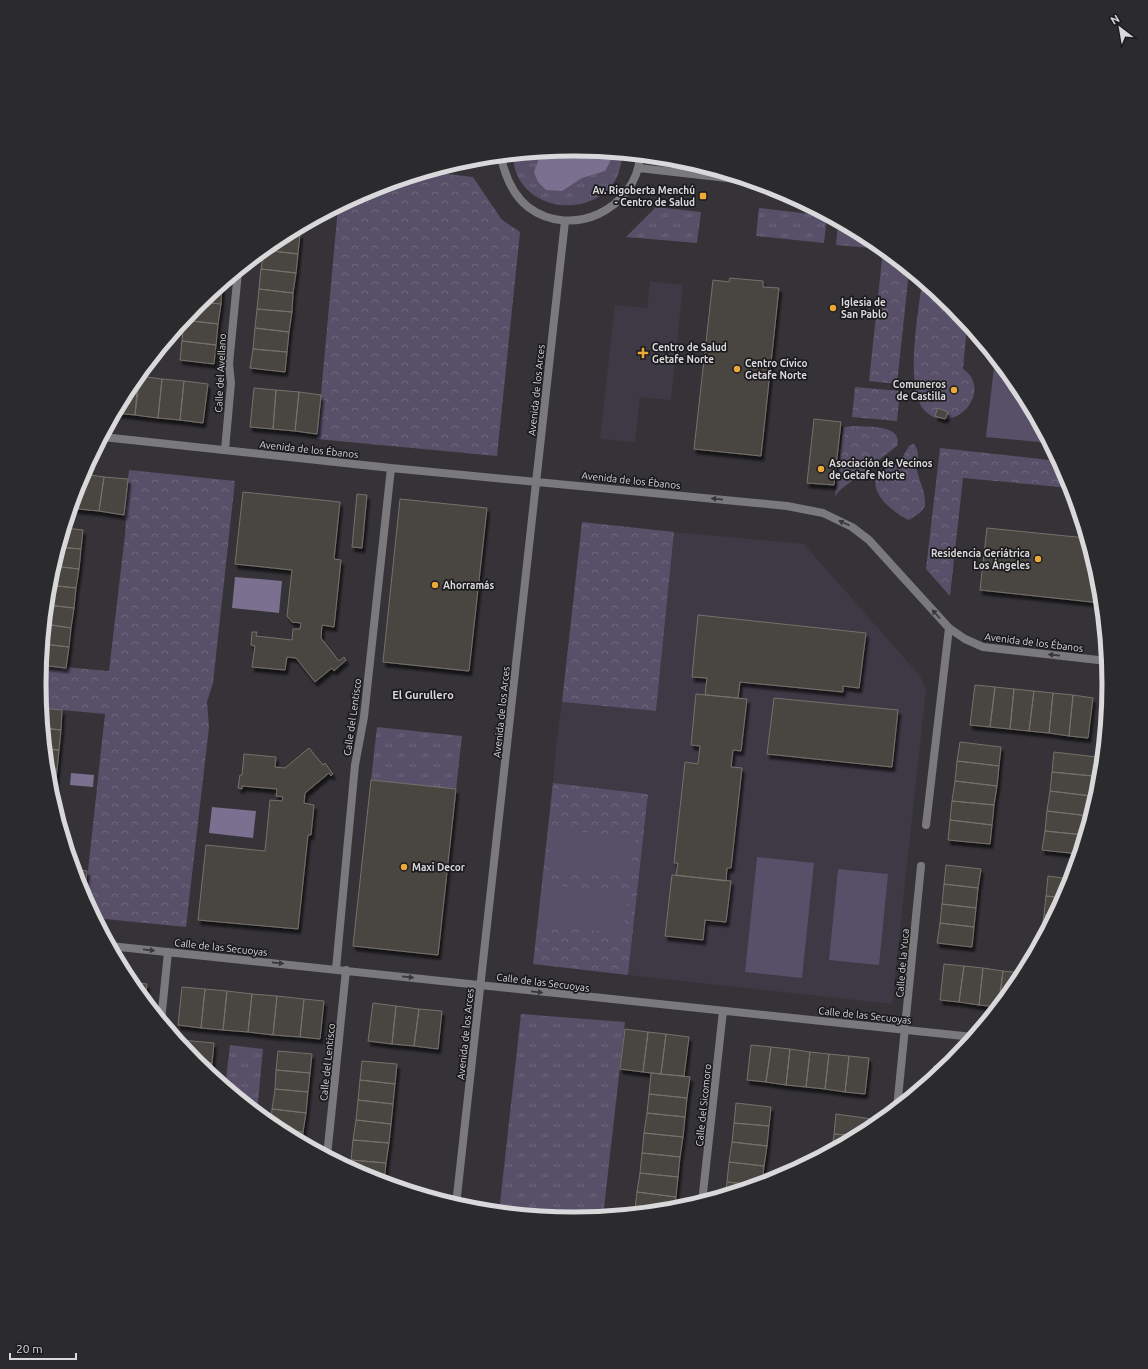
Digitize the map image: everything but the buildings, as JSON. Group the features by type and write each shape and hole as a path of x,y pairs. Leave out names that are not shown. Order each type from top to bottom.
{"street":[{"path":"502,162 504,174 514,192 528,207 546,216 565,221 585,220 604,213 620,201 632,186 639,168 640,161"},
{"path":"639,168 721,177"},
{"name":"Avenida de los Arces","path":"457,1199 565,221"},
{"name":"Calle del Avellano","path":"225,450 232,383 229,364 237,279"},
{"name":"Avenida de los Ébanos","path":"107,437 391,468 787,506 823,513 852,527 869,540 949,628 965,639 983,647 1101,660"},
{"name":"Calle del Lentisco","path":"336,969 355,765 364,717 391,468"},
{"path":"926,825 949,628"},
{"name":"Calle de la Yuca","path":"898,1101 920,866"},
{"name":"Calle de las Secuoyas","path":"116,947 481,984 534,992 968,1036"},
{"path":"162,1014 168,952"},
{"name":"Calle del Lentisco","path":"327,1151 346,970"},
{"name":"Calle del Sicomoro","path":"703,1197 723,1011"}],"shaded area":[{"path":"574,156 612,158 605,171 582,178 562,191 546,190 538,182 534,172 539,158"},
{"name":"Centro de Salud Getafe Norte","path":"650,281 683,285 671,400 640,397 635,442 600,439 615,305 647,308"},
{"path":"674,532 804,544 920,676 926,689 892,1004 628,975 648,794 553,783 556,745 562,702 656,711"},
{"path":"235,577 282,581 279,613 232,608"},
{"path":"71,773 94,775 93,787 70,785"},
{"path":"212,807 256,811 253,838 209,833"}],"green space":[{"path":"574,156 622,159 615,181 610,188 596,198 581,204 565,205 550,203 535,196 524,186 516,172 514,160"},
{"path":"437,174 473,177 502,220 520,232 497,456 317,439 338,212 372,197"},
{"path":"656,207 701,212 697,243 626,237"},
{"path":"759,208 815,215 826,221 824,243 756,236"},
{"path":"838,227 871,248 836,245"},
{"path":"882,256 908,277 897,384 869,381"},
{"path":"921,287 966,331 963,369 972,378 974,388 972,399 966,409 958,416 947,419 935,418 924,410 918,400 914,367 916,329"},
{"path":"994,365 1013,391 1043,442 986,437"},
{"path":"855,387 900,391 897,421 852,417"},
{"path":"843,427 874,427 890,430 898,439 897,446 840,490 835,496"},
{"path":"914,444 918,451 917,471 924,492 925,506 921,512 909,520 897,513 885,502 876,489 875,483 877,476 881,471 898,463 910,445"},
{"path":"940,448 1052,460 1064,487 963,478 950,596 926,569"},
{"path":"129,470 235,481 213,683 207,702 209,727 186,927 100,919 86,887 105,714 47,709 47,665 109,671 125,535 126,519 124,518"},
{"path":"582,522 674,532 656,711 562,702"},
{"path":"377,727 462,736 456,789 371,780"},
{"path":"553,783 648,794 628,975 533,964"},
{"path":"551,829 635,838 630,877 547,868"},
{"path":"757,857 814,863 802,978 745,972"},
{"path":"838,869 888,874 879,965 829,960"},
{"path":"544,884 628,895 623,934 539,924"},
{"path":"521,1014 625,1022 604,1211 539,1211 500,1207"},
{"path":"230,1045 263,1049 258,1106 226,1081"}],"place":[{"name":"Av. Rigoberta Menchú - Centro de Salud","path":"703,196"},
{"name":"Iglesia de San Pablo","path":"833,308"},
{"name":"Centro de Salud Getafe Norte","path":"643,353"},
{"name":"Centro Cívico Getafe Norte","path":"737,369"},
{"name":"Comuneros de Castilla","path":"954,390"},
{"name":"Asociación de Vecinos de Getafe Norte","path":"821,469"},
{"name":"Residencia Geriátrica Los Ángeles","path":"1038,559"},
{"name":"Ahorramás","path":"435,585"},
{"name":"Maxi Decor","path":"404,867"}],"district":[{"name":"El Gurullero","path":"423,695"}]}
